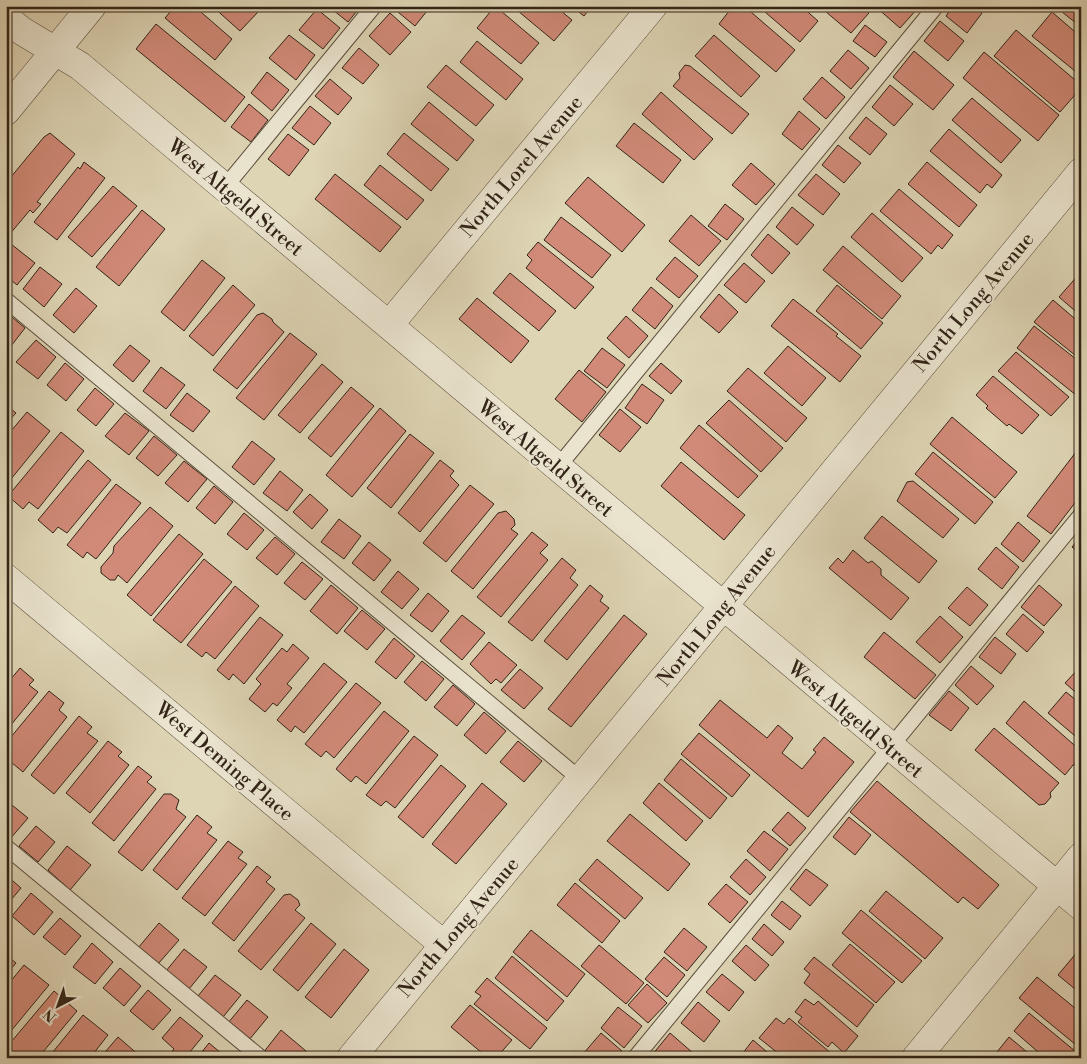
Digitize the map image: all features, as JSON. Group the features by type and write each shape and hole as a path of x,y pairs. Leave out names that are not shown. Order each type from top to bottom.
{"street":[{"path":"6,111 92,6"},
{"name":"North Lorel Avenue","path":"388,325 653,6"},
{"name":"West Altgeld Street","path":"6,18 22,31 80,66 722,607 1081,906"},
{"name":"North Long Avenue","path":"351,1058 1081,172"},
{"name":"West Deming Place","path":"6,578 444,945"},
{"path":"916,1058 1081,858"}],"lane":[{"path":"224,187 374,6"},
{"path":"558,468 936,6"},
{"path":"6,300 580,779"},
{"path":"634,1058 1081,515"},
{"path":"6,847 261,1058"}],"building":[{"path":"175,6 194,6 232,39 215,60 165,18"},
{"path":"212,6 253,6 259,11 240,31"},
{"path":"328,6 361,6 348,22"},
{"path":"394,6 431,6 415,26 393,8"},
{"path":"495,6 539,43 521,64 477,28"},
{"path":"512,6 555,6 572,20 554,41"},
{"path":"571,6 592,6 584,16"},
{"path":"733,6 744,6 795,50 776,72 719,24"},
{"path":"758,6 801,6 818,21 800,42"},
{"path":"819,6 861,6 869,13 851,33"},
{"path":"879,6 916,6 918,8 900,28 877,8"},
{"path":"953,6 973,6 982,13 967,33 946,16"},
{"path":"1059,6 1081,6 1081,27 1057,8"},
{"path":"317,9 340,28 323,49 299,30"},
{"path":"1052,12 1081,37 1081,76 1032,36"},
{"path":"390,13 411,32 390,55 369,36"},
{"path":"940,21 964,41 948,61 924,41"},
{"path":"156,24 245,97 225,122 136,49"},
{"path":"865,25 887,42 875,57 853,41"},
{"path":"1016,30 1081,85 1081,88 1060,112 994,56"},
{"path":"289,35 315,55 296,80 269,58"},
{"path":"714,35 760,76 741,97 695,56"},
{"path":"477,41 523,79 506,100 460,62"},
{"path":"359,48 379,65 363,84 342,68"},
{"path":"848,50 869,68 851,89 830,71"},
{"path":"914,51 954,85 933,110 893,77"},
{"path":"984,52 1059,115 1038,141 963,78"},
{"path":"446,65 494,105 476,126 427,87"},
{"path":"685,65 690,66 749,114 732,134 673,86 680,78 679,73"},
{"path":"267,72 289,90 272,111 251,93"},
{"path":"822,77 845,97 826,119 803,99"},
{"path":"330,79 352,98 338,115 315,96"},
{"path":"890,85 913,104 894,126 872,107"},
{"path":"661,92 713,139 694,160 642,114"},
{"path":"972,98 1021,140 1001,163 952,120"},
{"path":"429,102 474,140 457,161 411,124"},
{"path":"249,104 268,120 251,142 231,127"},
{"path":"310,106 331,123 314,145 292,128"},
{"path":"799,111 820,129 802,150 782,134"},
{"path":"866,117 887,134 870,155 849,138"},
{"path":"634,123 681,160 663,183 616,146"},
{"path":"949,129 1002,175 992,188 987,184 980,193 930,151"},
{"path":"50,133 75,154 37,202 41,204 33,213 30,210 9,235 6,233 6,183 44,137"},
{"path":"404,133 449,169 431,191 387,154"},
{"path":"288,134 309,150 289,176 268,159"},
{"path":"838,145 861,163 844,183 822,165"},
{"path":"84,162 105,178 57,240 34,222"},
{"path":"927,162 977,205 959,227 908,184"},
{"path":"751,163 775,184 756,205 732,185"},
{"path":"380,165 424,200 407,220 364,185"},
{"path":"335,174 401,227 380,252 315,199"},
{"path":"816,174 840,194 823,215 798,195"},
{"path":"588,177 645,225 622,252 565,203"},
{"path":"113,186 137,206 92,257 68,237"},
{"path":"899,189 953,235 942,249 938,245 931,254 880,211"},
{"path":"725,204 744,219 727,240 708,226"},
{"path":"792,207 814,225 797,245 776,227"},
{"path":"142,210 165,229 119,286 96,267"},
{"path":"872,213 923,258 902,282 851,237"},
{"path":"691,215 721,241 699,266 669,241"},
{"path":"561,217 611,255 592,278 544,240"},
{"path":"768,234 790,253 772,274 751,255"},
{"path":"538,242 594,287 575,309 526,268 532,260 527,255"},
{"path":"11,244 35,263 17,285 6,276 6,249"},
{"path":"843,246 901,296 882,319 823,270"},
{"path":"675,257 698,276 679,298 656,279"},
{"path":"202,260 225,278 184,331 161,312"},
{"path":"744,263 765,281 746,303 724,285"},
{"path":"40,267 62,284 44,307 23,289"},
{"path":"510,273 556,311 539,331 493,293"},
{"path":"1081,274 1081,316 1059,297"},
{"path":"233,285 255,305 213,356 189,336"},
{"path":"837,285 883,323 861,349 816,311"},
{"path":"651,287 673,306 655,329 632,310"},
{"path":"76,288 97,306 74,333 53,315"},
{"path":"719,294 738,312 719,333 700,317"},
{"path":"477,298 529,341 511,363 459,319"},
{"path":"793,299 838,334 836,336 861,356 840,382 771,326"},
{"path":"1053,300 1081,324 1081,360 1034,322"},
{"path":"6,312 25,328 8,350 6,348"},
{"path":"263,313 272,319 284,332 237,389 213,370 257,315"},
{"path":"626,316 648,336 629,358 607,338"},
{"path":"1034,326 1081,363 1081,390 1076,395 1017,348"},
{"path":"290,333 317,354 264,420 236,398"},
{"path":"36,340 56,357 38,379 16,362"},
{"path":"130,345 150,361 133,382 113,365"},
{"path":"788,346 826,378 802,406 764,373"},
{"path":"602,348 625,365 607,388 584,371"},
{"path":"1016,352 1069,397 1051,416 998,371"},
{"path":"65,363 84,379 66,401 47,385"},
{"path":"661,363 682,381 671,394 649,376"},
{"path":"322,364 343,382 300,433 278,415"},
{"path":"161,367 185,385 166,409 143,391"},
{"path":"748,368 807,418 786,442 727,391"},
{"path":"579,370 606,392 582,422 555,399"},
{"path":"993,376 1039,415 1022,434 1009,424 1007,426 986,408 988,406 976,395"},
{"path":"642,384 664,400 647,424 625,408"},
{"path":"351,387 374,406 331,457 308,438"},
{"path":"95,388 114,404 96,426 77,410"},
{"path":"187,393 210,411 193,432 170,415"},
{"path":"729,400 783,448 761,472 706,423"},
{"path":"6,405 16,413 6,424"},
{"path":"380,408 406,431 352,497 326,475"},
{"path":"620,409 641,427 620,452 599,435"},
{"path":"27,412 50,431 7,484 6,437"},
{"path":"125,413 149,431 129,455 105,436"},
{"path":"952,417 1017,472 995,498 930,444"},
{"path":"699,425 758,476 738,498 680,448"},
{"path":"61,432 84,451 38,509 29,502 23,509 8,496"},
{"path":"410,434 434,453 391,508 367,488"},
{"path":"154,436 177,455 158,476 136,458"},
{"path":"252,441 275,459 254,485 232,467"},
{"path":"933,452 993,502 975,524 915,474"},
{"path":"1076,452 1081,456 1081,495 1051,534 1027,516"},
{"path":"88,460 111,480 67,533 58,527 53,533 38,520"},
{"path":"440,460 454,471 450,476 459,485 420,532 398,513"},
{"path":"184,461 207,479 188,502 165,483"},
{"path":"681,462 745,515 724,540 661,486"},
{"path":"280,471 303,490 287,511 263,493"},
{"path":"913,481 959,519 943,538 897,501 907,482"},
{"path":"116,484 141,503 96,559 87,552 83,558 67,545"},
{"path":"470,485 494,504 446,562 423,543"},
{"path":"214,486 233,502 215,524 196,508"},
{"path":"310,494 328,510 312,529 293,512"},
{"path":"150,507 173,526 127,583 118,575 115,580 110,580 101,573 101,567 113,553 114,546"},
{"path":"506,511 514,519 515,525 511,529 518,534 473,589 451,571 498,513"},
{"path":"244,513 264,530 247,550 227,534"},
{"path":"882,516 937,561 919,583 864,538"},
{"path":"339,519 361,536 344,559 321,542"},
{"path":"1018,522 1040,541 1023,562 1001,544"},
{"path":"532,532 548,545 540,553 548,560 501,617 477,597"},
{"path":"179,534 203,554 151,616 127,595"},
{"path":"1081,536 1081,554 1072,547"},
{"path":"275,537 295,554 277,575 256,558"},
{"path":"369,542 391,560 374,581 352,563"},
{"path":"996,547 1019,567 1002,589 978,569"},
{"path":"853,550 868,563 872,561 881,569 881,575 909,598 891,620 829,568 838,558 843,563"},
{"path":"562,558 576,570 570,578 578,585 532,641 508,622"},
{"path":"204,559 232,582 181,643 153,620"},
{"path":"302,562 323,579 305,600 284,583"},
{"path":"398,571 419,589 402,609 381,592"},
{"path":"331,585 358,608 337,634 310,611"},
{"path":"590,585 603,596 600,601 609,608 567,660 544,641"},
{"path":"1039,585 1062,605 1044,626 1021,607"},
{"path":"235,586 259,606 215,659 206,652 202,657 187,645"},
{"path":"967,587 988,605 970,626 948,608"},
{"path":"428,593 449,611 432,632 410,615"},
{"path":"362,610 385,629 367,650 344,631"},
{"path":"1023,614 1044,632 1027,652 1006,634"},
{"path":"462,615 485,633 462,660 440,641"},
{"path":"624,615 647,634 571,727 548,709"},
{"path":"940,616 963,637 940,663 916,642"},
{"path":"260,617 283,635 244,684 233,674 229,680 217,670"},
{"path":"884,632 936,675 915,699 864,657"},
{"path":"995,637 1016,654 1001,674 979,657"},
{"path":"394,638 415,656 396,679 375,662"},
{"path":"489,642 517,665 501,683 496,679 491,684 470,664"},
{"path":"293,644 309,658 287,684 292,688 277,706 273,703 265,712 249,699 261,684 256,679 282,648 287,652"},
{"path":"422,661 444,679 426,701 404,682"},
{"path":"324,663 347,682 304,733 295,726 291,732 277,720"},
{"path":"971,666 994,686 977,705 955,685"},
{"path":"1081,666 1081,697 1065,683"},
{"path":"20,668 34,680 29,685 38,692 6,731 6,685"},
{"path":"520,669 543,688 524,709 501,690"},
{"path":"356,683 381,703 334,758 326,751 321,757 305,744"},
{"path":"453,685 475,704 457,726 434,707"},
{"path":"49,691 64,703 59,710 67,717 23,772 6,758 6,743"},
{"path":"949,691 969,708 951,731 929,715"},
{"path":"1066,692 1081,704 1081,741 1048,713"},
{"path":"720,700 767,738 778,725 793,738 782,753 802,769 816,752 813,750 824,737 854,762 808,817 699,725"},
{"path":"1024,701 1081,751 1081,763 1073,765 1065,775 1006,723"},
{"path":"384,711 409,731 366,784 356,776 351,782 336,769"},
{"path":"484,712 506,731 486,754 464,735"},
{"path":"79,716 92,727 87,733 98,741 54,794 31,775"},
{"path":"994,728 1059,783 1050,793 1051,797 1045,804 1039,805 975,750"},
{"path":"699,733 750,775 732,797 681,754"},
{"path":"414,736 438,755 395,808 386,801 381,806 366,795"},
{"path":"108,741 122,752 118,756 129,765 90,813 66,793"},
{"path":"518,741 542,761 524,782 500,762"},
{"path":"681,759 727,798 710,819 664,780"},
{"path":"441,765 466,786 423,838 398,817"},
{"path":"138,766 152,777 147,782 156,789 114,841 92,823"},
{"path":"877,781 999,885 978,909 963,897 958,903 850,812"},
{"path":"482,783 507,804 456,864 432,844"},
{"path":"659,783 703,821 686,841 643,803"},
{"path":"164,794 171,794 179,800 176,809 186,817 142,871 118,852"},
{"path":"7,801 28,818 10,839 6,836"},
{"path":"788,812 806,828 790,846 772,830"},
{"path":"630,814 690,864 668,891 607,841"},
{"path":"197,815 212,827 207,833 217,840 177,890 153,870"},
{"path":"849,817 871,835 855,855 833,837"},
{"path":"36,826 55,842 38,862 19,846"},
{"path":"764,831 788,849 770,871 747,851"},
{"path":"228,841 243,852 238,858 247,864 205,916 182,898"},
{"path":"67,846 91,865 70,890 48,870"},
{"path":"597,859 643,898 625,919 579,880"},
{"path":"746,859 766,877 750,895 730,877"},
{"path":"257,866 271,877 266,882 275,889 234,941 212,923"},
{"path":"806,869 828,885 810,906 790,889"},
{"path":"6,875 21,888 6,906"},
{"path":"575,883 620,921 602,943 557,905"},
{"path":"726,884 748,902 730,923 708,904"},
{"path":"886,891 943,938 925,959 869,911"},
{"path":"31,893 53,912 34,935 12,916"},
{"path":"290,894 298,900 300,905 295,910 305,918 261,970 238,951 284,895"},
{"path":"782,901 801,916 790,930 771,915"},
{"path":"861,910 922,961 902,983 842,933"},
{"path":"60,918 81,936 65,955 43,937"},
{"path":"159,923 179,940 158,964 138,948"},
{"path":"311,923 336,944 298,991 273,970"},
{"path":"764,924 784,942 772,956 752,939"},
{"path":"684,928 707,947 687,971 664,952"},
{"path":"531,930 585,974 567,997 513,952"},
{"path":"92,943 113,962 95,984 73,967"},
{"path":"850,944 895,982 876,1003 832,965"},
{"path":"599,945 644,983 626,1004 581,966"},
{"path":"746,945 769,965 755,981 732,961"},
{"path":"184,949 207,967 189,989 166,971"},
{"path":"344,949 369,970 331,1018 305,997"},
{"path":"1078,951 1081,953 1081,994 1058,975"},
{"path":"6,955 16,963 6,975"},
{"path":"512,956 564,1001 547,1021 495,978"},
{"path":"664,957 685,975 667,997 645,979"},
{"path":"814,957 874,1005 857,1027 804,983 810,974 804,969"},
{"path":"24,965 49,985 6,1037 6,987"},
{"path":"120,968 141,986 124,1006 103,988"},
{"path":"722,974 744,992 729,1011 706,992"},
{"path":"215,975 241,995 223,1017 198,996"},
{"path":"1037,977 1081,1013 1081,1049 1019,998"},
{"path":"487,978 547,1028 530,1049 474,1004 481,996 475,992"},
{"path":"647,984 667,1003 648,1023 628,1005"},
{"path":"148,990 171,1010 153,1030 130,1011"},
{"path":"54,991 77,1011 38,1058 22,1056 13,1058 6,1052 6,1048"},
{"path":"805,999 814,1005 818,1001 858,1036 844,1053 832,1042 828,1047 798,1022 802,1017 795,1012"},
{"path":"247,1000 268,1017 249,1040 228,1023"},
{"path":"698,1002 720,1021 704,1042 681,1023"},
{"path":"470,1005 512,1040 496,1058 488,1058 451,1027"},
{"path":"618,1007 642,1026 624,1048 601,1028"},
{"path":"1029,1013 1081,1056 1081,1058 1045,1058 1014,1031"},
{"path":"83,1015 108,1035 90,1058 48,1058"},
{"path":"180,1017 203,1036 185,1058 170,1058 168,1056 174,1049 162,1038"},
{"path":"776,1018 784,1024 789,1018 832,1054 829,1058 784,1058 759,1038"},
{"path":"281,1030 306,1051 300,1058 268,1058 263,1053"},
{"path":"601,1033 622,1051 617,1058 587,1058 583,1054"},
{"path":"670,1033 693,1053 689,1058 655,1058 652,1055"},
{"path":"118,1037 141,1057 100,1058"},
{"path":"1009,1037 1034,1058 993,1057"},
{"path":"753,1040 774,1058 739,1058"},
{"path":"209,1043 227,1058 197,1058"}]}
